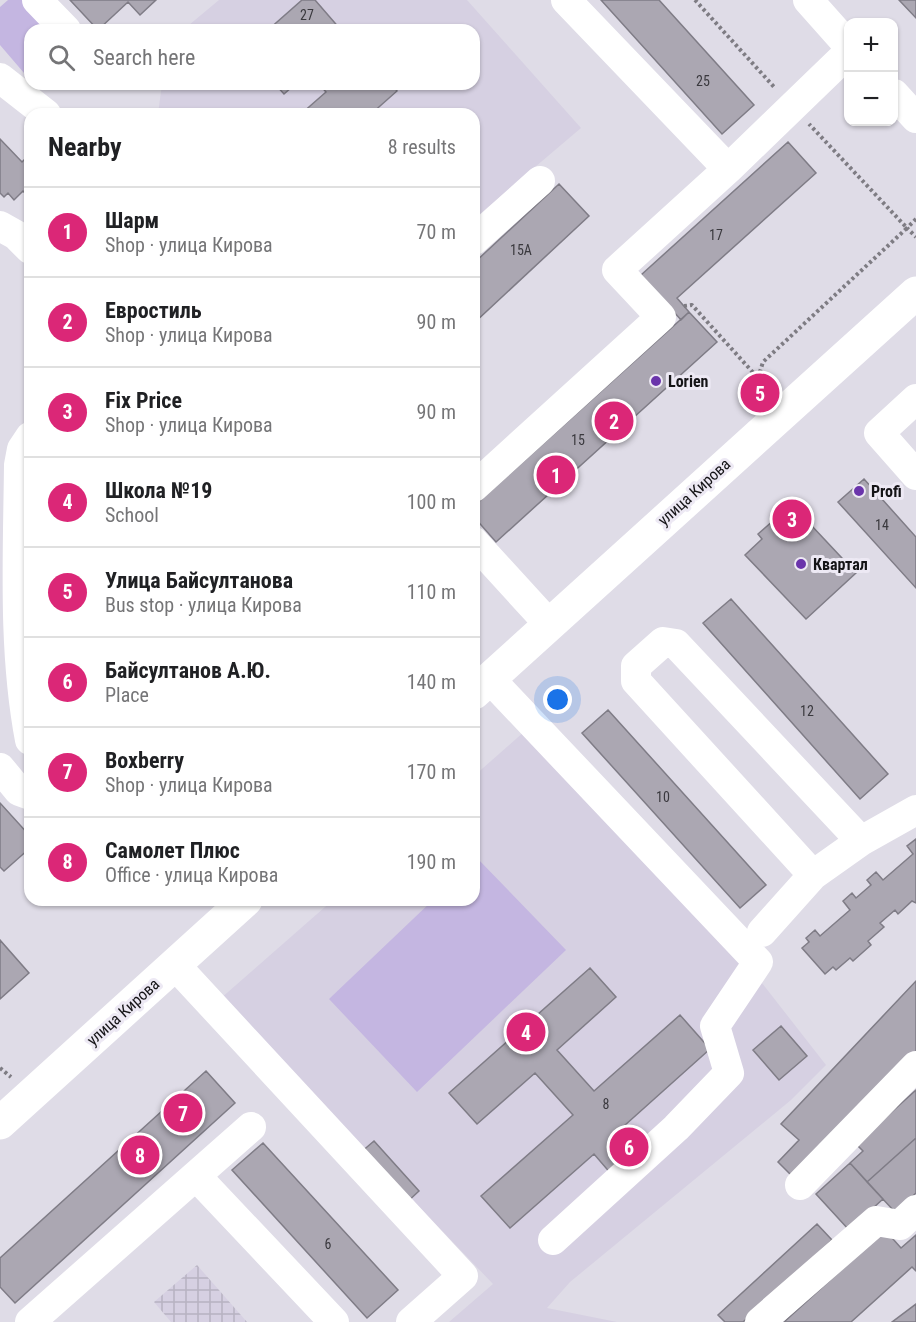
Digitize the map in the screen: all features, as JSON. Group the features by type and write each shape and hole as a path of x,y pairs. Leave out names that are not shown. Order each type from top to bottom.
{"main road":[{"name":"улица Кирова","path":"482,686 916,293"},
{"name":"улица Кирова","path":"0,1123 239,906"}],"street":[{"path":"37,0 60,24"},
{"path":"566,0 728,169"},
{"path":"808,0 844,40"},
{"path":"480,482 661,317 617,270 728,169 844,58"},
{"path":"0,78 38,108"},
{"path":"898,98 916,118"},
{"path":"480,235 540,181"},
{"path":"0,226 16,235 24,243"},
{"path":"916,399 879,433 916,475"},
{"path":"24,446 19,465 24,613 24,712"},
{"path":"480,549 549,624"},
{"path":"813,875 636,681 636,666 663,642 676,644 861,841"},
{"path":"482,686 758,962 716,1026 729,1073 676,1128 553,1240"},
{"path":"0,768 19,791 24,793"},
{"path":"762,932 813,875 861,841 916,810"},
{"path":"175,965 463,1276 411,1322"},
{"path":"800,1185 916,1066"},
{"path":"30,1322 251,1127"},
{"path":"196,1176 334,1322"},
{"path":"760,1322 876,1221 900,1225 916,1210"}],"path":[{"path":"759,393 758,378 763,362 916,219"},
{"path":"907,228 916,237"},
{"path":"684,306 692,305 758,378"},
{"path":"0,1068 14,1079"}],"shaded area":[{"path":"8,0 25,0 46,24 24,24 24,73 0,45 0,7"},
{"path":"219,0 467,0 581,128 480,214 480,108 159,108 161,90 480,90 480,24 190,24"},
{"path":"534,723 751,969 826,1065 791,1100 570,1282 547,1308 617,1322 449,1322 493,1284 220,999 326,906 480,906 480,771"},
{"path":"480,861 566,950 417,1092 329,999 427,906 480,906"},
{"path":"197,1265 247,1322 171,1322 154,1302"}],"building":[{"path":"70,0 156,0 140,15 128,2 104,24 92,24"},
{"path":"302,0 315,0 336,24 275,24"},
{"path":"601,0 659,0 754,105 722,134"},
{"path":"899,0 916,0 916,18"},
{"path":"324,90 397,91 378,108 308,108 326,92"},
{"path":"0,139 22,162 24,160 24,192 14,200 8,193 4,197 0,193"},
{"path":"788,142 816,173 677,298 689,312 681,320 641,275"},
{"path":"559,184 589,216 480,317 480,257"},
{"path":"689,312 717,342 496,542 480,524 480,501"},
{"path":"864,479 916,537 916,588 838,502"},
{"name":"Квартал","path":"795,508 856,573 806,619 745,555 762,539 758,534 774,520 778,524"},
{"path":"731,599 888,774 860,799 703,623"},
{"path":"608,710 766,885 740,908 582,733"},
{"path":"0,803 24,829 24,853 4,871 0,867"},
{"path":"916,839 916,903 912,901 898,914 895,910 880,923 884,927 868,941 871,945 853,961 850,958 836,970 833,967 825,974 802,948 809,942 806,938 815,930 820,936 850,910 843,901 852,893 856,898 871,885 867,880 876,872 883,880 913,854 907,846"},
{"path":"0,940 29,973 0,999"},
{"path":"590,968 616,997 557,1050 594,1091 680,1015 710,1049 624,1126 643,1148 612,1175 594,1154 510,1228 481,1196 573,1115 535,1073 477,1124 449,1093"},
{"path":"916,981 916,1054 796,1180 778,1162 799,1140 781,1124"},
{"path":"781,1026 807,1056 779,1080 753,1050"},
{"path":"206,1071 235,1103 15,1303 0,1287 0,1258"},
{"path":"916,1090 916,1138 867,1182 850,1163 863,1151 856,1144"},
{"path":"916,1138 916,1193 895,1212 867,1182"},
{"path":"374,1141 419,1191 405,1204 360,1153"},
{"path":"263,1143 398,1290 367,1318 232,1170"},
{"path":"850,1163 883,1199 849,1230 816,1194"},
{"path":"817,1224 832,1240 743,1322 725,1322 718,1315"},
{"path":"885,1230 901,1248 916,1235 916,1271 912,1267 851,1322 784,1322"},
{"path":"916,1304 916,1322 892,1322"}],"place":[{"name":"Lorien","path":"656,381"},
{"name":"Улица Байсултанова","path":"760,393"},
{"name":"Евростиль","path":"614,421"},
{"name":"Шарм","path":"556,475"},
{"name":"Profi","path":"859,491"},
{"name":"Fix Price","path":"792,519"},
{"name":"Квартал","path":"801,564"},
{"name":"Школа №19","path":"526,1032"},
{"name":"Boxberry","path":"183,1113"},
{"name":"Байсултанов А.Ю.","path":"629,1147"},
{"name":"Самолет Плюс","path":"140,1155"}]}
